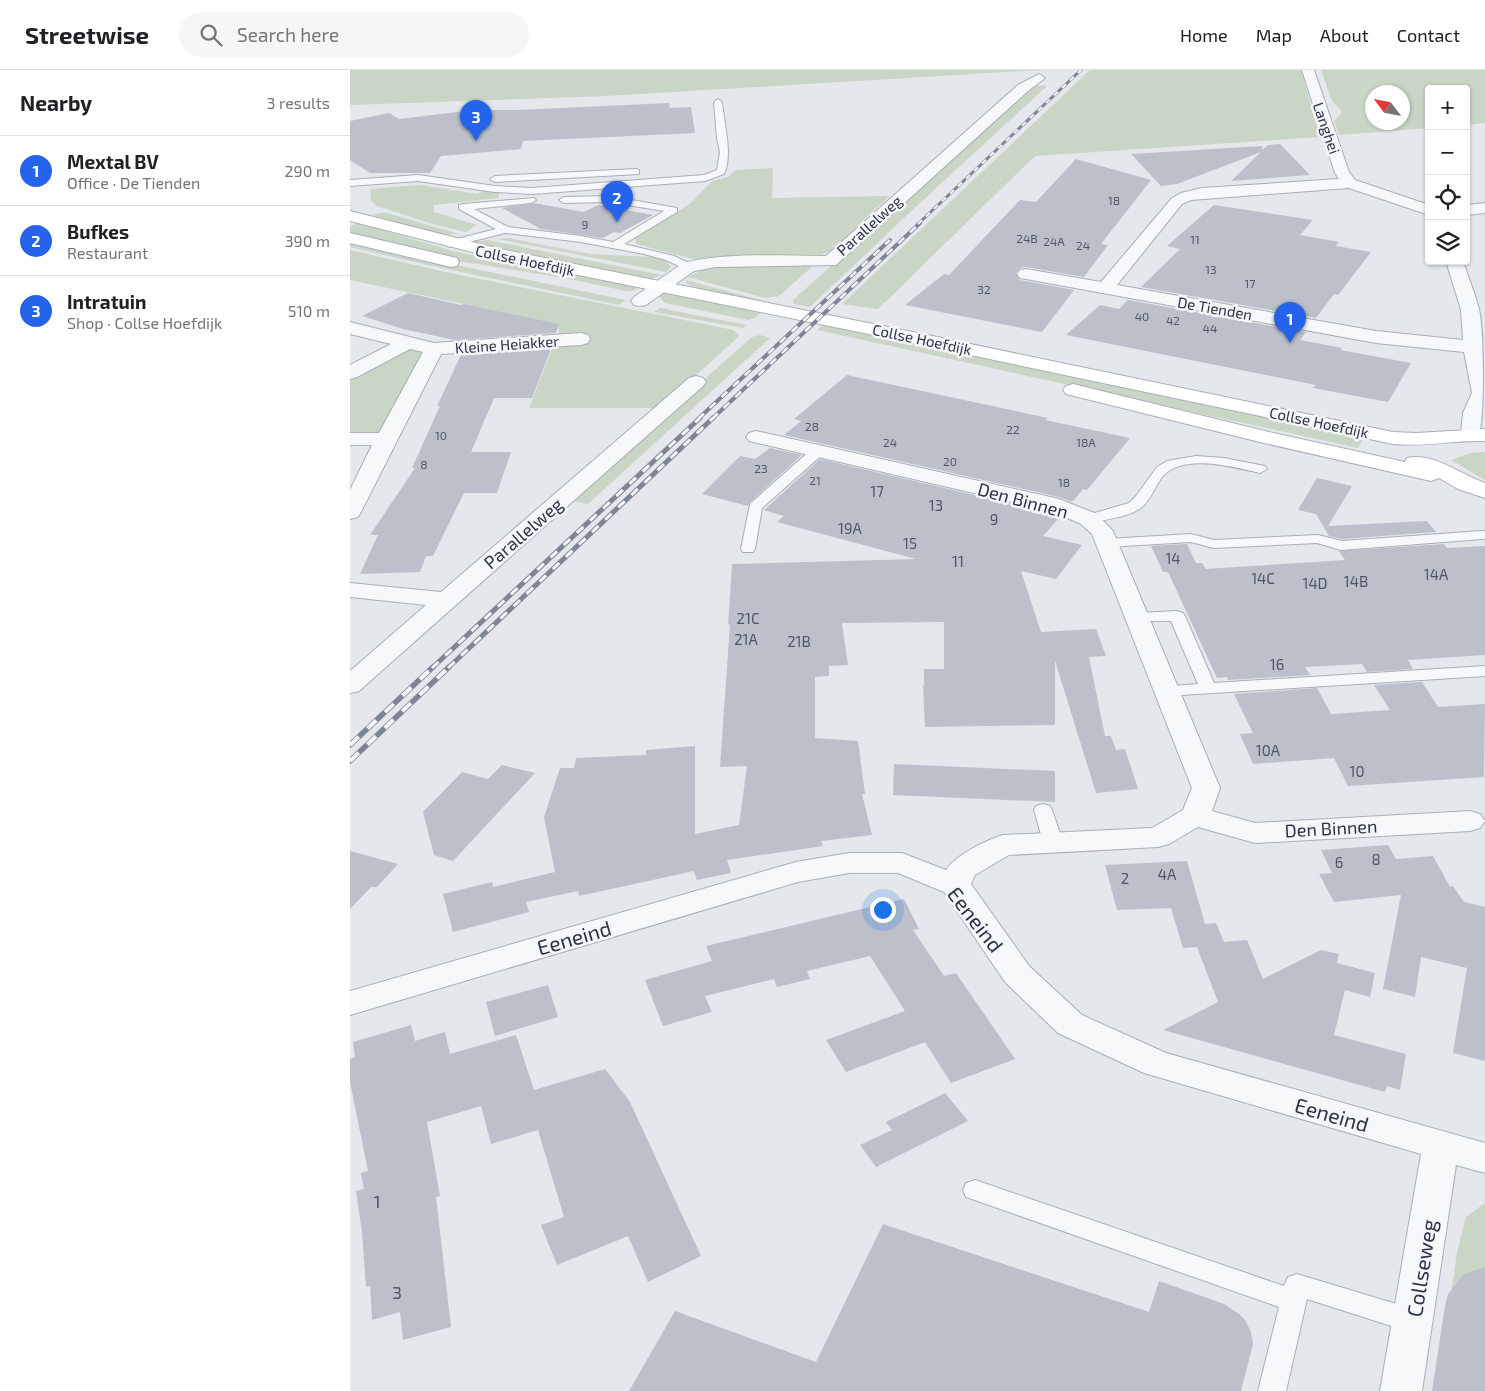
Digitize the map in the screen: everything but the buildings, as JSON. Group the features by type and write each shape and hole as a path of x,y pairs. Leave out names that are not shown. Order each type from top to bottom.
{"main road":[{"name":"Collse Hoefdijk","path":"350,211 400,226 408,232"},
{"name":"Collse Hoefdijk","path":"350,216 449,244 547,265 660,286 1393,438 1409,440 1437,438 1477,439"},
{"name":"Collse Hoefdijk","path":"350,238 394,250 468,265"},
{"path":"620,297 667,306"},
{"name":"Collse Hoefdijk","path":"1058,387 1246,431 1264,437 1430,470 1442,470 1466,484 1485,491"},
{"path":"1477,439 1436,450 1429,458 1430,470 1435,479 1450,489 1485,499"}],"street":[{"name":"Langhei","path":"1308,70 1342,173 1350,183"},
{"name":"Parallelweg","path":"640,301 689,267 716,262 830,261 1023,88 1038,78"},
{"path":"1106,288 1177,201 1186,196 1202,193 1350,183 1425,209"},
{"path":"1470,210 1485,208"},
{"path":"1456,265 1477,311 1473,347 1484,396 1473,413 1477,439"},
{"name":"De Tienden","path":"1026,274 1376,338 1473,347"},
{"name":"Kleine Heiakker","path":"350,328 434,349 581,339"},
{"path":"350,373 407,343"},
{"path":"350,512 434,349"},
{"name":"Parallelweg","path":"350,685 696,382"},
{"name":"Den Binnen","path":"756,437 1058,506 1089,519 1102,531 1165,691 1206,788 1195,816 1255,832 1470,821"},
{"path":"350,439 386,439"},
{"path":"350,590 446,600"},
{"path":"955,885 962,869 1003,845 1158,836 1195,816"},
{"name":"Eeneind","path":"350,1003 796,872 849,863 902,863 955,885 1018,974 1070,1024 1156,1064 1485,1158"},
{"name":"Collseweg","path":"1401,1391 1441,1145"}],"lane":[{"path":"350,183 371,180 436,180 495,189 532,191 686,180 713,175 721,172 725,152 721,138 718,102"},
{"path":"663,171 721,168"},
{"path":"350,172 427,171 490,179 644,172"},
{"path":"350,193 401,179"},
{"path":"615,246 673,210 609,199 523,200 463,207 505,230 615,246 670,258 689,267"},
{"path":"449,244 505,230"},
{"path":"748,549 755,507 818,451"},
{"path":"1089,519 1134,506 1162,469 1179,463 1201,459 1223,461 1260,469"},
{"path":"1107,543 1191,538 1214,544 1318,539 1341,546 1482,535"},
{"path":"1137,618 1177,616 1208,688"},
{"path":"1165,691 1485,671"},
{"path":"1043,810 1053,842"},
{"path":"974,1190 1294,1301"},
{"path":"1272,1391 1298,1285 1413,1321"}],"green space":[{"path":"350,70 1040,70 607,96 350,105"},
{"path":"1090,70 1301,70 1320,137 1035,156 878,309 842,304"},
{"path":"1321,70 1485,70 1485,123 1470,125 1470,85 1425,85 1425,128 1410,129 1410,85 1365,85 1365,130 1403,130 1339,135 1334,121 1341,114 1341,110 1332,101"},
{"path":"1033,85 1047,86 810,307 794,304 793,300"},
{"path":"773,168 772,198 890,196 862,221 867,222 842,244 828,252 812,257 697,260 636,244 635,237 690,204 712,181 728,177 736,170"},
{"path":"420,185 477,194 483,191 499,192 499,198 434,205 434,212 477,225 466,232 433,224 377,206 371,201 370,189"},
{"path":"387,213 459,234 439,235 372,215"},
{"path":"359,223 453,251 530,267 643,286 633,291 626,291 565,278 458,261 350,236 350,226"},
{"path":"508,238 590,254 652,257 665,260 671,267 666,272 498,239"},
{"path":"488,240 662,275 640,280 465,243"},
{"path":"350,242 626,300 619,305 428,265 350,247"},
{"path":"350,250 445,272 734,330 739,336 692,379 656,408 529,408 554,344 560,337 558,324 350,280"},
{"path":"712,265 814,265 779,296 765,298 688,277"},
{"path":"686,280 771,303 768,306 694,287 687,284"},
{"path":"668,290 763,310 755,318 748,320 665,303 659,296"},
{"path":"660,308 746,325 743,328 654,312"},
{"path":"822,325 1364,436 1358,448 817,330"},
{"path":"760,335 770,338 588,504 569,500 752,337"},
{"path":"413,349 423,352 381,431 371,435 350,436 350,379 404,350"},
{"path":"1485,452 1485,480 1451,460 1470,453"},
{"path":"1485,1203 1485,1391 1437,1391 1457,1253 1466,1217"}],"railway":[{"path":"918,224 1081,70"},
{"path":"712,419 920,223"},
{"path":"698,419 890,240"},
{"path":"432,668 700,418"},
{"path":"448,668 713,418"},
{"path":"350,745 433,667"},
{"path":"350,761 449,667"}],"place":[{"name":"Intratuin","path":"476,141"},
{"name":"Bufkes","path":"617,222"},
{"name":"Mextal BV","path":"1290,343"}]}
